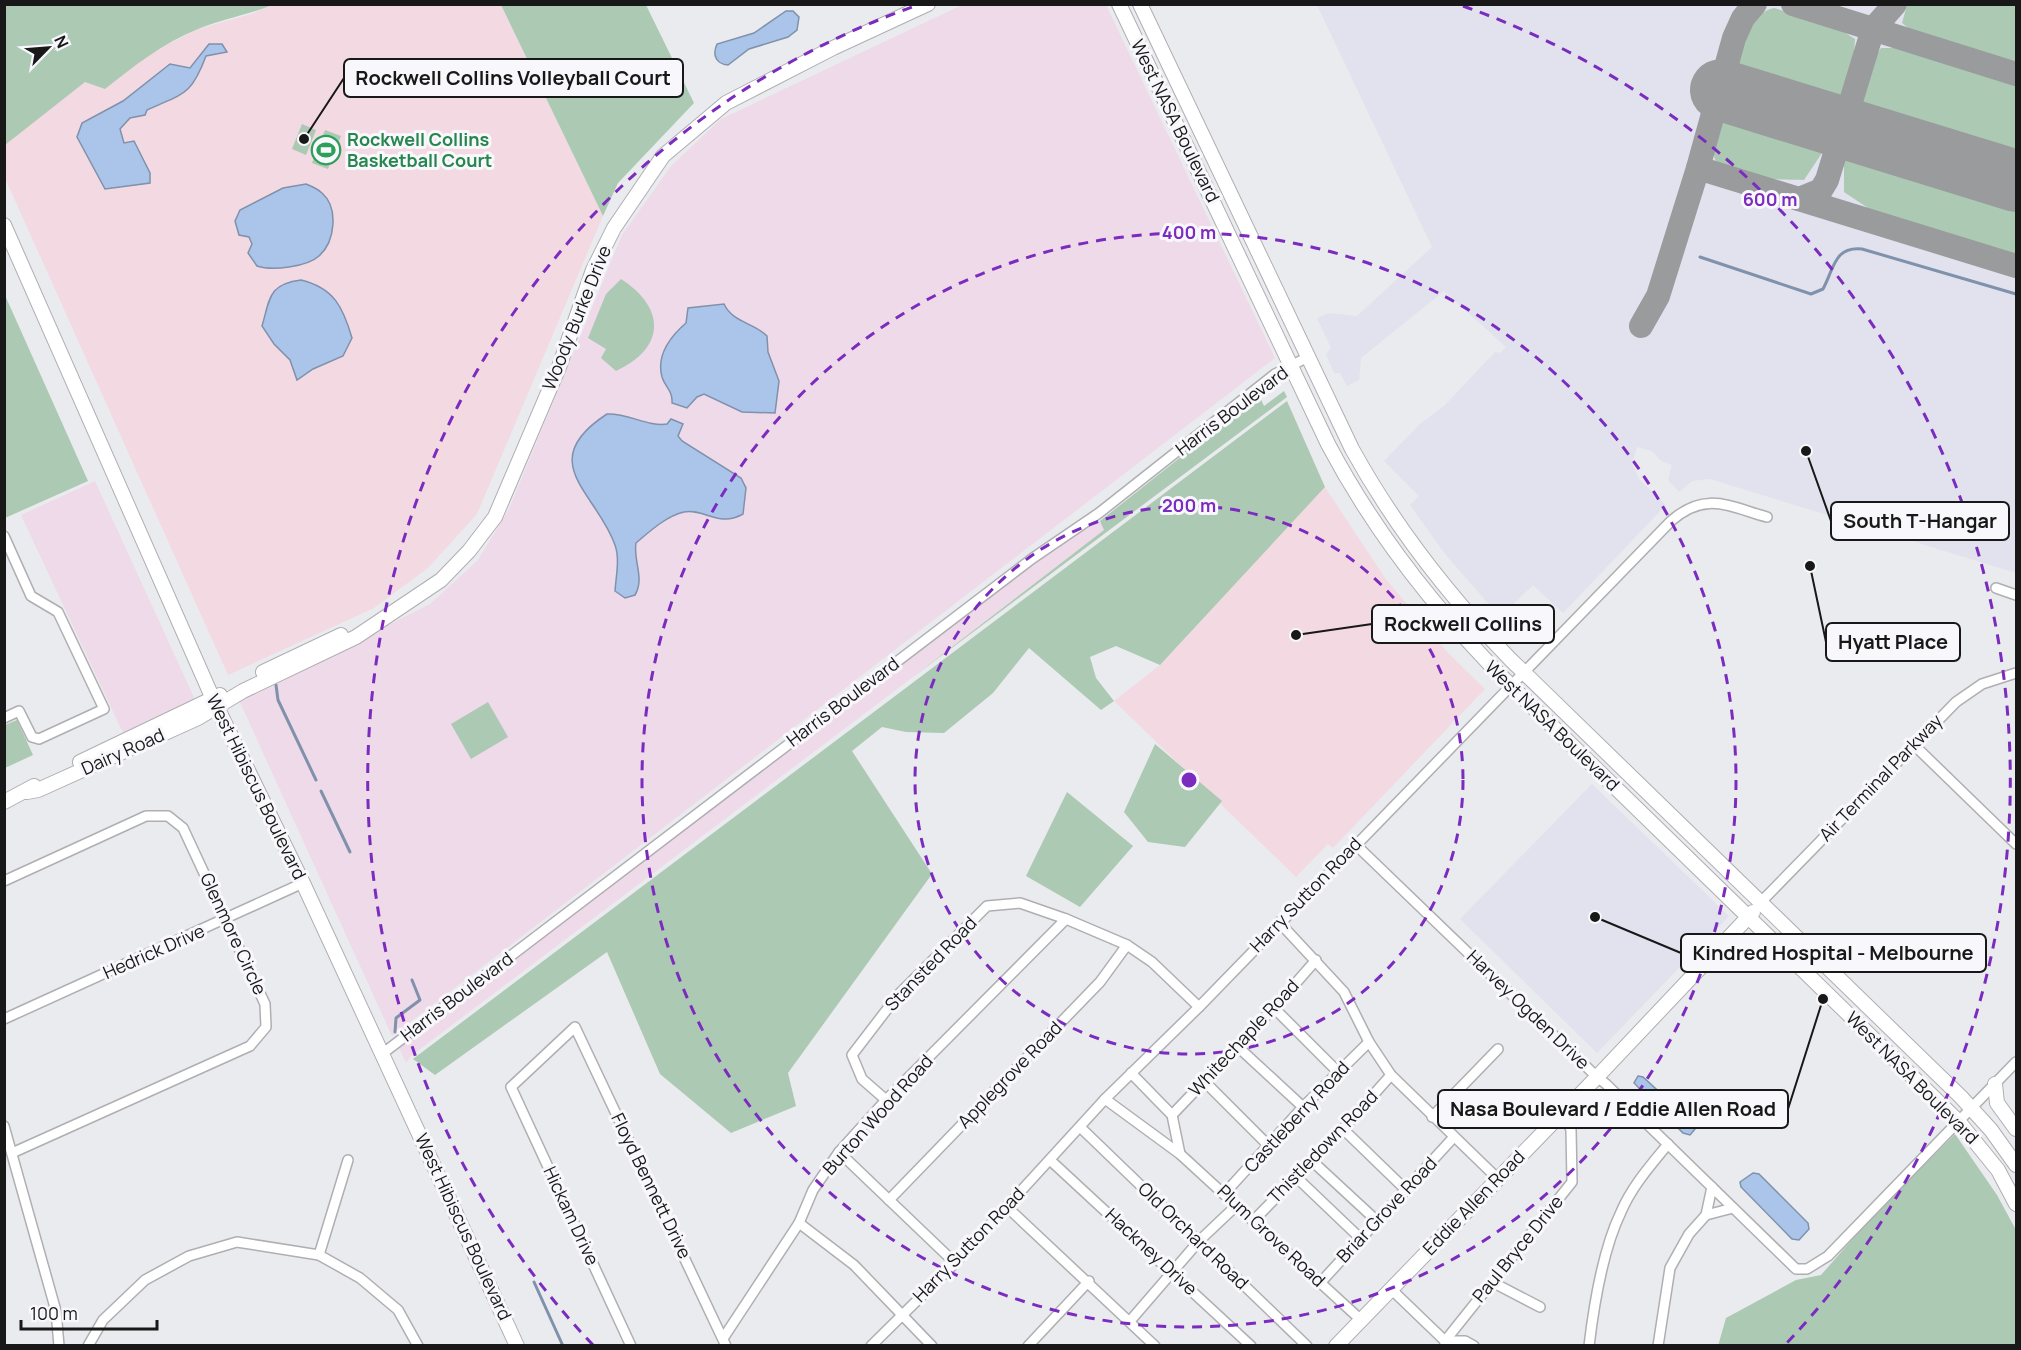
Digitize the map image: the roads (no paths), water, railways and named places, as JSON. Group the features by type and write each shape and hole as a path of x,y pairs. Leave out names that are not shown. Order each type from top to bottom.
{"street":[{"name":"Woody Burke Drive","path":"215,703 256,675 356,628 369,626 409,604 441,580 469,551 495,517 559,367 593,270 614,228 663,156 726,103 833,48 928,4"},
{"name":"West NASA Boulevard","path":"1119,4 1338,462 1379,531 1448,621 1510,685 1959,1122 1991,1159 2016,1204"},
{"name":"West NASA Boulevard","path":"1140,4 1352,449 1403,533 1456,601 1522,671 1972,1108 2016,1166"},
{"path":"1227,230 1245,222"},
{"name":"West Hibiscus Boulevard","path":"4,225 215,703 303,883 518,1346"},
{"name":"Harris Boulevard","path":"382,1054 1033,558 1099,513 1291,365 1308,357"},
{"name":"Harry Sutton Road","path":"871,1346 955,1263 1105,1099 1199,1007 1354,844 1664,527 1687,507 1709,502 1767,517"},
{"path":"4,536 31,596 58,612 104,709 39,738 32,737 19,711 4,718"},
{"path":"1996,588 2016,595"},
{"name":"Air Terminal Parkway","path":"1760,903 1962,696 1990,681 2016,672"},
{"name":"Dairy Road","path":"4,802 92,756 215,703"},
{"path":"1913,744 2016,844"},
{"name":"Glenmore Circle","path":"4,881 146,816 168,816 183,828 227,920 265,1004 266,1027 250,1046 12,1153"},
{"name":"Harvey Ogden Drive","path":"1354,844 1796,1269 1807,1269 1828,1256 1959,1122"},
{"name":"Hedrick Drive","path":"4,1019 227,920 303,883"},
{"name":"Stansted Road","path":"886,1100 862,1079 852,1055 898,995 987,906 1020,903 1066,919 1127,945 1152,962 1199,1007"},
{"name":"Eddie Allen Road","path":"1336,1346 1597,1077 1760,903"},
{"name":"Burton Wood Road","path":"725,1341 799,1223 813,1190 840,1152 886,1100 1066,919"},
{"path":"1280,922 1344,992 1369,1042 1391,1075 1432,1118 1497,1178"},
{"name":"Applegrove Road","path":"889,1200 1100,982 1127,945"},
{"name":"Whitechaple Road","path":"1172,1115 1274,1008 1316,960"},
{"path":"1274,1008 1338,1072"},
{"name":"Hickam Drive","path":"575,1028 511,1087 631,1346"},
{"name":"Floyd Bennett Drive","path":"575,1028 725,1341"},
{"name":"Castleberry Road","path":"1226,1193 1303,1107 1369,1042"},
{"path":"1237,1046 1303,1107"},
{"path":"1432,1118 1498,1049"},
{"path":"1959,1122 2016,1062"},
{"path":"1131,1074 1172,1115 1180,1154"},
{"name":"Thistledown Road","path":"1254,1220 1343,1129 1391,1075"},
{"path":"1204,1081 1269,1146"},
{"path":"1995,1084 1997,1103 2016,1129"},
{"name":"Plum Grove Road","path":"1105,1099 1180,1154 1226,1193 1361,1320"},
{"name":"Paul Bryce Drive","path":"1445,1343 1572,1182 1570,1130 1563,1111"},
{"path":"4,1126 56,1311 59,1346"},
{"name":"Old Orchard Road","path":"1080,1127 1306,1346"},
{"path":"1343,1129 1407,1191"},
{"name":"Briar Grove Road","path":"1321,1282 1360,1238 1407,1191 1453,1138"},
{"path":"1589,1346 1603,1270 1620,1212 1639,1179 1668,1144"},
{"path":"840,1152 955,1263"},
{"path":"319,1255 348,1160"},
{"name":"Hackney Drive","path":"1050,1160 1251,1346"},
{"path":"1311,1160 1377,1221"},
{"path":"1295,1176 1360,1238"},
{"path":"1658,1346 1670,1268 1689,1234 1706,1215 1712,1187"},
{"path":"1130,1321 1199,1242 1237,1205"},
{"path":"1007,1207 1089,1281 1155,1346"},
{"path":"1706,1215 1733,1208"},
{"path":"799,1223 854,1264 932,1346"},
{"path":"88,1346 103,1320 145,1280 189,1256 237,1242 319,1255 360,1278 398,1310 418,1346"},
{"path":"1031,1344 1089,1281"},
{"path":"1492,1282 1540,1307"},
{"path":"1390,1289 1445,1343 1465,1341 1474,1346"}],"water":[{"path":"786,11 793,11 799,17 797,30 788,37 749,49 728,65 718,61 715,52 717,44 754,33"},
{"path":"209,44 222,44 227,52 206,56 196,79 185,92 147,110 145,115 130,118 120,129 124,143 134,141 150,173 150,183 105,189 77,137 82,123 123,101 170,64 190,68"},
{"path":"306,184 322,193 331,207 333,225 329,242 319,256 306,263 289,267 257,266 248,253 252,244 249,237 239,235 235,221 240,210 283,188"},
{"path":"301,280 322,288 336,300 352,338 343,356 313,369 297,380 290,360 274,344 262,326 269,301 276,289 290,282"},
{"path":"724,304 738,319 767,336 768,352 779,381 775,413 742,412 704,394 697,397 687,408 672,403 661,369 666,347 686,323 688,308"},
{"path":"607,414 653,424 667,424 671,419 683,424 678,436 682,441 741,478 746,488 743,514 726,519 684,512 664,521 636,543 638,589 635,595 625,598 615,591 617,562 615,545 576,478 572,463 574,447 585,431"},
{"path":"1638,1076 1643,1077 1693,1123 1695,1129 1690,1135 1683,1133 1634,1083"},
{"path":"1753,1173 1759,1174 1808,1223 1809,1229 1799,1240 1792,1239 1741,1187 1740,1182"}],"waterway":[{"path":"1700,257 1811,294 1823,289 1840,255 1853,249 1862,249 2016,294"},
{"path":"276,685 278,700 316,780"},
{"path":"321,791 350,852"},
{"path":"395,1032 396,1018 420,1000 412,980"},
{"path":"534,1282 563,1346"}],"place":[{"name":"Rockwell Collins Volleyball Court","path":"304,139"},
{"name":"Rockwell Collins Basketball Court","path":"326,150"},
{"name":"South T-Hangar","path":"1806,451"},
{"name":"Hyatt Place","path":"1810,566"},
{"name":"Rockwell Collins","path":"1296,635"},
{"name":"Kindred Hospital - Melbourne","path":"1595,917"},
{"name":"Nasa Boulevard / Eddie Allen Road","path":"1823,999"}]}
